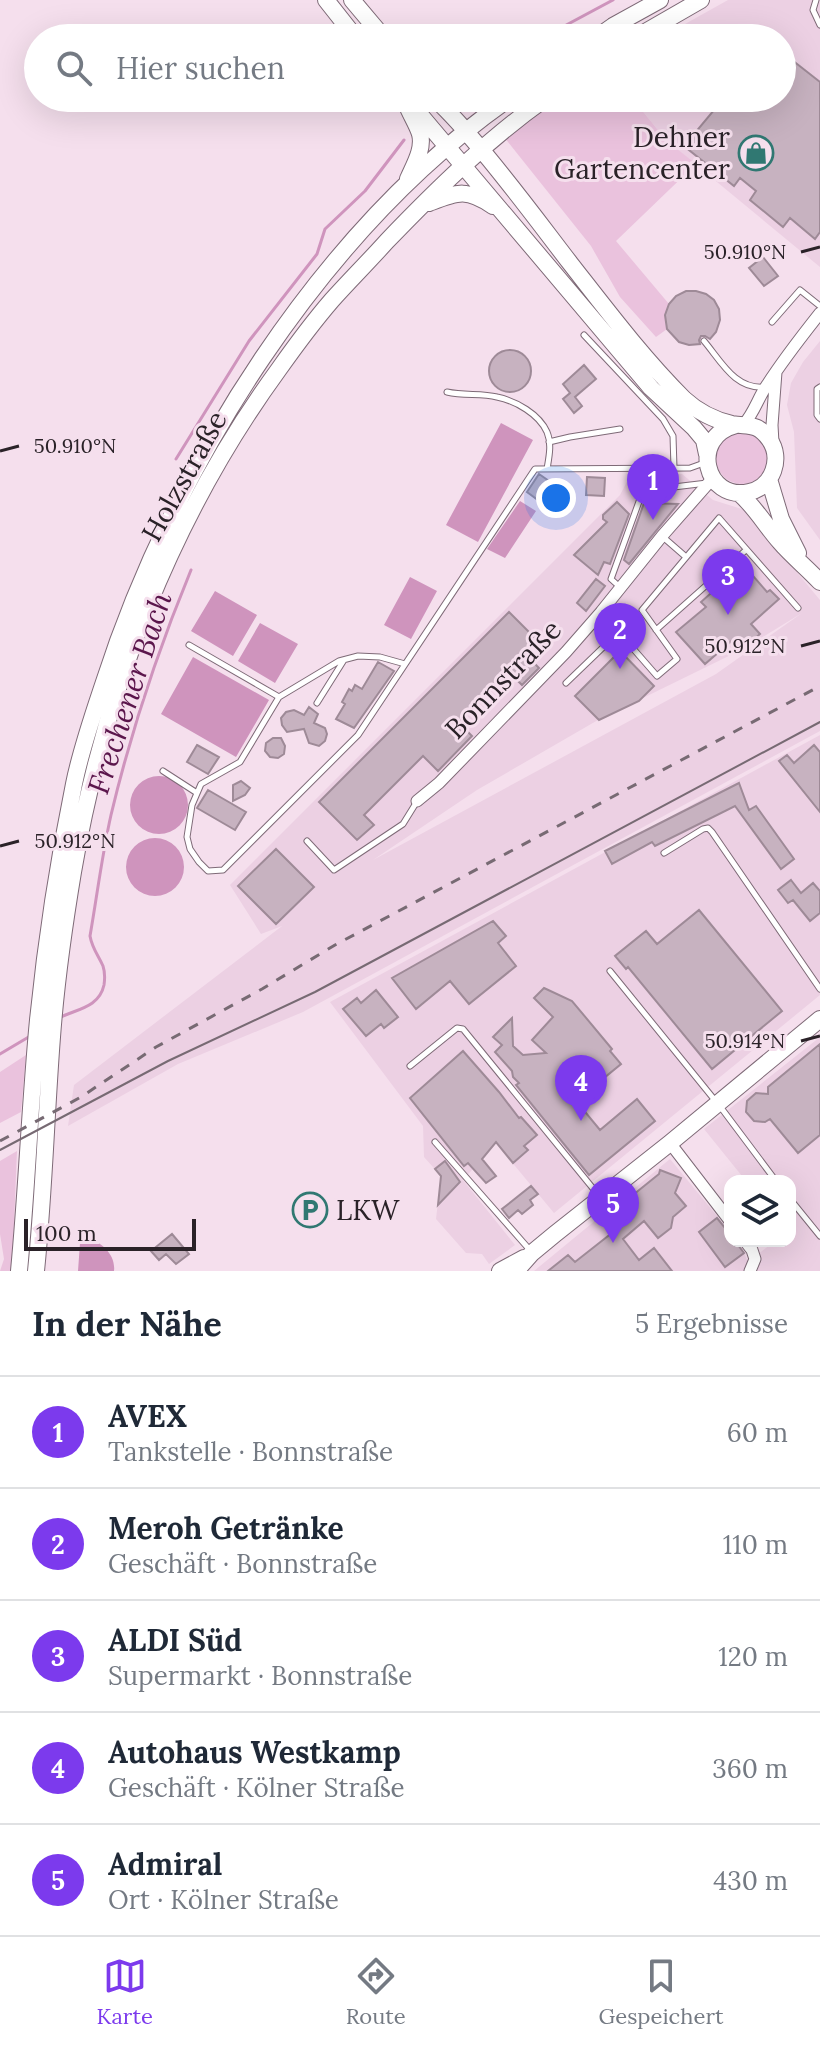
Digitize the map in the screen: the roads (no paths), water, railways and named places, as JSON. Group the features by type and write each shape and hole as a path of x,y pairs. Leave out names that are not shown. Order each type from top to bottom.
{"main road":[{"path":"326,0 345,24"},
{"path":"352,0 372,24"},
{"path":"617,24 660,0"},
{"path":"659,24 701,0"},
{"path":"406,184 421,142 410,112"},
{"path":"418,112 651,388 704,440 710,481 739,493 753,505 780,542 820,582"},
{"path":"448,112 601,303 687,402 703,413 760,430 768,437 773,445 776,464 769,479 756,490 739,493"},
{"name":"Holzstraße","path":"19,1271 39,1017 58,871 75,780 127,614 181,495 244,385 323,275 406,184 491,112"},
{"name":"Holzstraße","path":"36,1271 54,1008 74,870 90,787 108,719 162,570 229,442 257,399 332,301 480,148 528,112"},
{"path":"421,206 461,192 482,199 505,215"},
{"path":"707,457 715,437 722,430 740,424"},
{"path":"769,479 781,519 805,565"},
{"path":"516,1271 532,1253 820,1019"},
{"path":"500,1271 532,1253"}],"street":[{"path":"740,424 751,417 786,355 820,313"},
{"path":"773,445 776,372"},
{"name":"Bonnstraße","path":"417,801 460,762 566,652 710,481"},
{"path":"670,1143 724,1213"},
{"path":"750,1247 755,1259 750,1271"}],"lane":[{"path":"816,0 813,10 820,25"},
{"path":"772,322 800,290 820,306"},
{"path":"584,335 663,419 673,436 674,468"},
{"path":"704,341 737,380 753,388 766,387"},
{"path":"820,387 817,389 817,415 820,419"},
{"path":"447,392 496,396 516,403 533,414 547,432 550,448 547,469"},
{"path":"549,442 620,429"},
{"path":"405,664 380,657 344,659 279,697 240,762 201,784 192,805 187,837 190,849 208,871 223,870 358,735 535,469 690,468 700,466 707,457"},
{"path":"621,588 611,579 641,496 649,490 710,481"},
{"path":"601,612 657,676 677,659 642,610 719,518 798,608"},
{"path":"662,536 686,557"},
{"path":"656,630 746,550"},
{"path":"566,683 619,632"},
{"path":"189,645 279,697"},
{"path":"317,703 344,659"},
{"path":"163,771 197,793"},
{"path":"307,841 334,870 403,824 417,801"},
{"path":"664,853 708,828 820,989"},
{"path":"610,971 771,1175"},
{"path":"410,1066 457,1028 463,1029 600,1198"},
{"path":"435,1142 532,1253"},
{"path":"796,1207 820,1236"}],"waterway":[{"name":"Frechener Bach","path":"568,24 613,0"},
{"name":"Frechener Bach","path":"176,459 249,341 317,254 325,229 365,191 404,140"},
{"name":"Frechener Bach","path":"59,1018 92,1003 104,985 104,968 90,936 108,830 146,691 191,570"},
{"name":"Frechener Bach","path":"0,1054 32,1035"}],"tram line":[{"path":"0,1150 168,1061 315,992 820,722"}],"railway":[{"path":"0,1141 81,1097 156,1047 335,945 820,686"}],"place":[{"name":"Dehner Gartencenter","path":"756,153"},
{"name":"AVEX","path":"653,520"},
{"name":"ALDI Süd","path":"728,615"},
{"name":"Meroh Getränke","path":"620,669"},
{"name":"Autohaus Westkamp","path":"581,1121"},
{"name":"LKW","path":"310,1210"},
{"name":"Admiral","path":"613,1243"}]}
